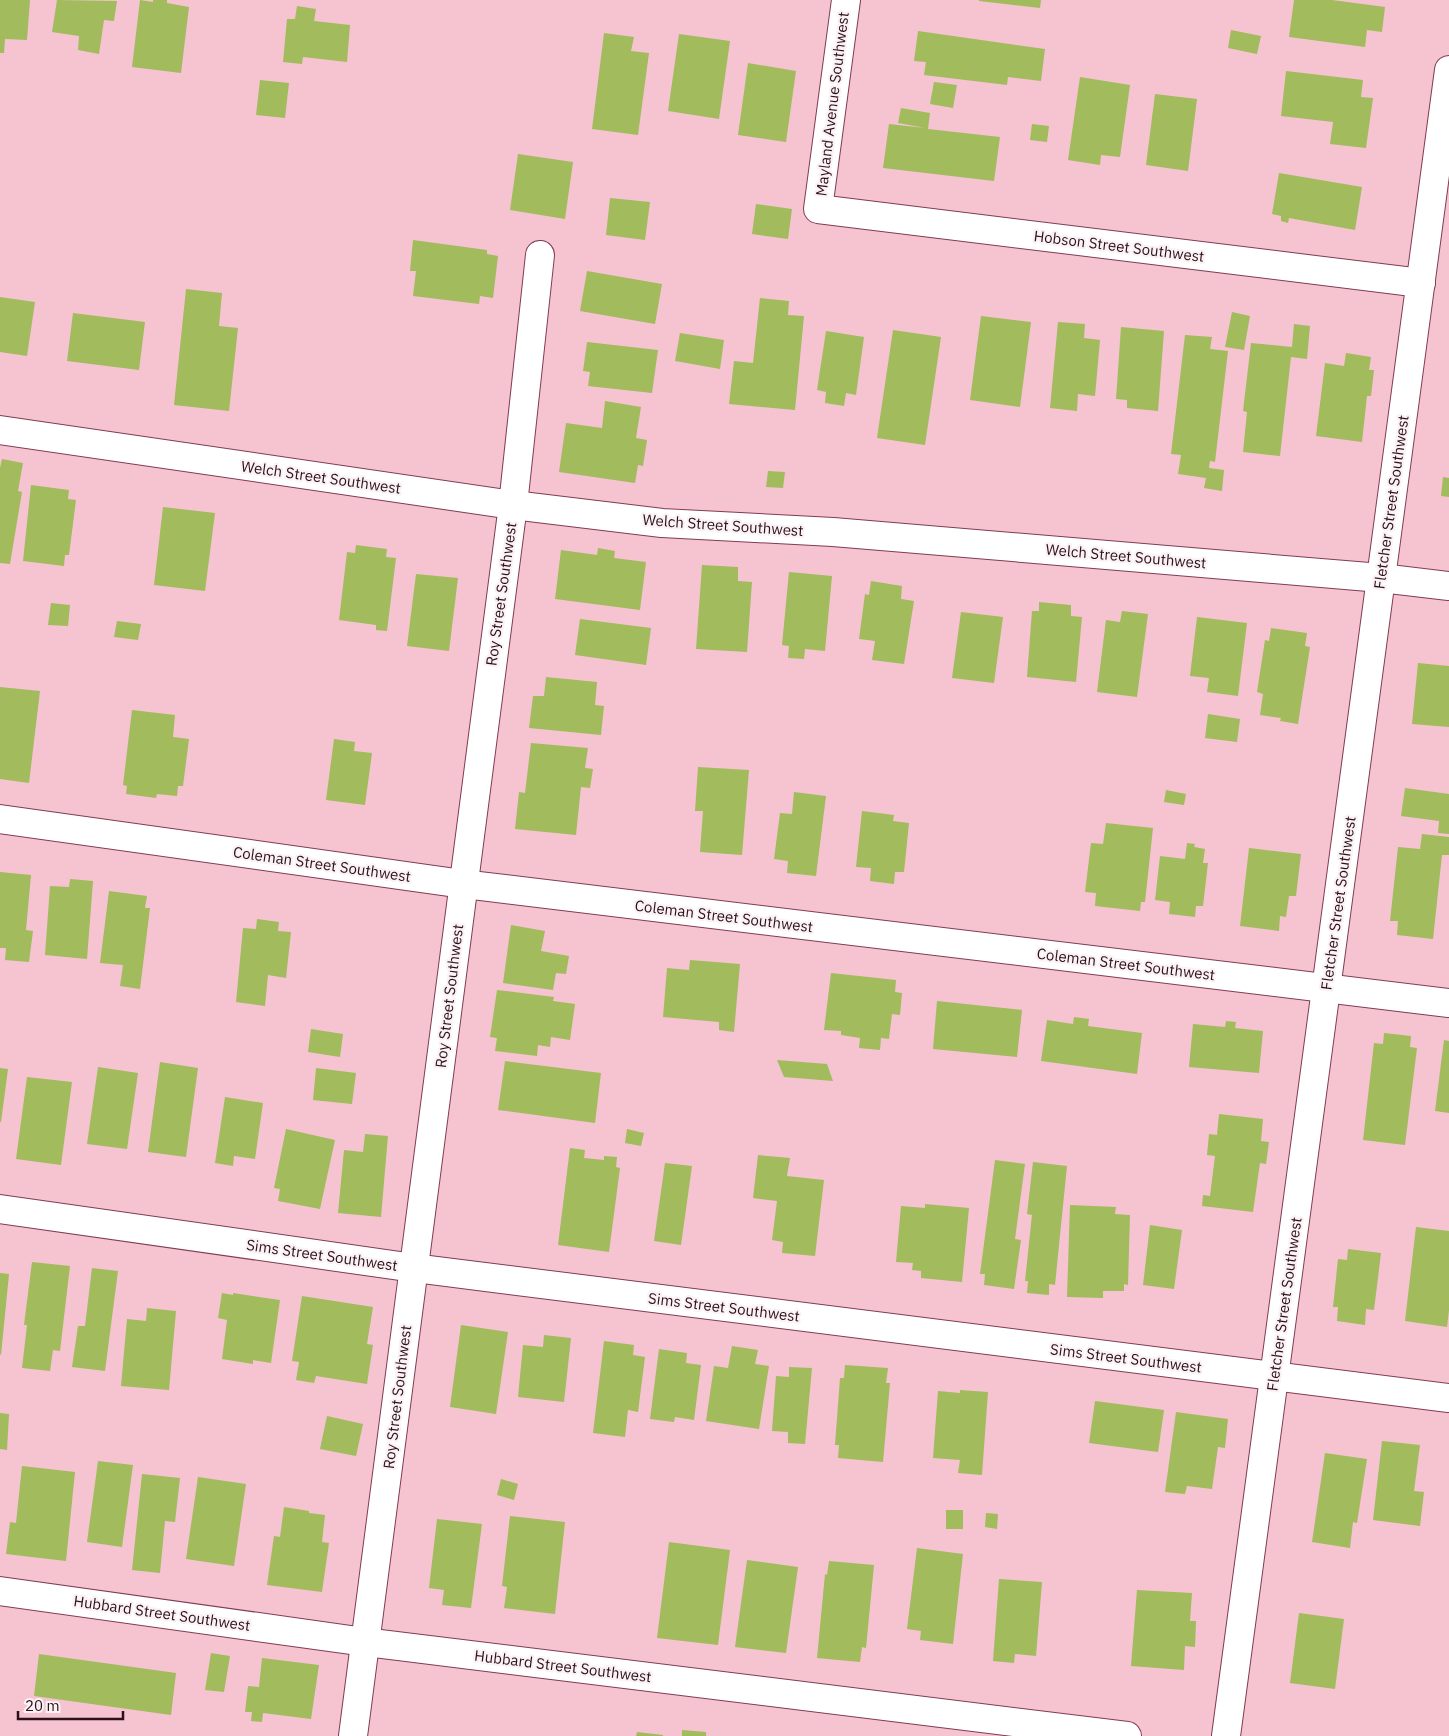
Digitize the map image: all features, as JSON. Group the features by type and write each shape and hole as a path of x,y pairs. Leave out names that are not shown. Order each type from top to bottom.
{"street":[{"name":"Mayland Avenue Southwest","path":"818,209 846,0"},
{"name":"Fletcher Street Southwest","path":"1226,1736 1449,70"},
{"name":"Hobson Street Southwest","path":"818,209 1421,283"},
{"name":"Roy Street Southwest","path":"353,1736 513,505 540,255"},
{"name":"Welch Street Southwest","path":"0,430 513,505 662,523 843,533 1381,578 1449,586"},
{"name":"Coleman Street Southwest","path":"0,819 463,884 1449,1003"},
{"name":"Sims Street Southwest","path":"0,1210 414,1268 1449,1398"},
{"name":"Hubbard Street Southwest","path":"0,1590 365,1642 1127,1736"}],"building":[{"path":"0,0 30,0 27,40 5,39 4,53 0,53"},
{"path":"57,0 117,1 114,21 104,20 99,54 78,50 79,36 52,32"},
{"path":"140,0 153,2 153,0 167,0 167,3 189,7 181,73 132,67"},
{"path":"979,0 1041,0 1040,8"},
{"path":"1294,0 1332,0 1385,7 1382,32 1367,30 1365,47 1289,37"},
{"path":"297,6 316,9 314,21 350,25 347,62 303,57 302,64 283,62 287,19 295,19"},
{"path":"1231,30 1261,36 1257,54 1228,48"},
{"path":"918,31 1045,49 1041,81 1008,77 1007,85 924,75 926,62 914,61"},
{"path":"604,33 634,37 631,51 649,53 638,135 592,129"},
{"path":"679,34 730,41 719,119 668,111"},
{"path":"748,63 796,71 786,142 738,135"},
{"path":"1286,71 1363,80 1361,97 1373,98 1366,148 1330,144 1333,122 1281,116"},
{"path":"1080,77 1130,85 1120,157 1101,155 1100,165 1068,160"},
{"path":"260,80 289,83 285,118 256,115"},
{"path":"934,82 957,85 953,108 930,104"},
{"path":"1155,94 1197,99 1188,171 1146,165"},
{"path":"901,108 930,113 928,129 1000,137 994,181 883,168 889,124 925,128 898,123"},
{"path":"1032,124 1049,126 1047,142 1030,140"},
{"path":"518,154 573,162 565,219 510,210"},
{"path":"1279,173 1362,187 1355,230 1289,218 1288,223 1281,221 1281,216 1272,214"},
{"path":"610,198 650,202 645,240 606,235"},
{"path":"756,204 792,209 788,239 752,234"},
{"path":"413,240 487,250 487,254 498,256 493,298 480,296 479,304 413,296 416,271 410,271"},
{"path":"587,271 662,284 655,324 580,311"},
{"path":"186,289 222,293 219,326 238,328 229,411 174,405"},
{"path":"0,297 35,302 27,356 0,352"},
{"path":"760,298 789,301 788,315 804,316 795,410 729,404 734,361 753,363"},
{"path":"1232,312 1250,316 1244,350 1225,347"},
{"path":"73,313 145,322 139,370 67,361"},
{"path":"981,316 1031,322 1020,407 970,400"},
{"path":"1058,322 1085,324 1084,338 1100,340 1095,396 1078,394 1077,411 1050,408"},
{"path":"1294,324 1310,326 1307,359 1291,357 1280,456 1243,452 1247,412 1243,411 1251,343 1292,347"},
{"path":"1121,327 1164,331 1158,411 1127,408 1127,400 1116,399"},
{"path":"893,330 941,337 925,445 877,438"},
{"path":"826,331 864,337 856,395 846,393 844,406 825,403 826,392 817,390"},
{"path":"680,333 724,340 720,369 675,361"},
{"path":"1185,335 1212,337 1210,349 1228,351 1215,462 1210,461 1209,468 1224,470 1222,491 1204,488 1206,478 1178,474 1181,455 1171,454"},
{"path":"587,342 658,350 652,393 588,386 590,372 583,371"},
{"path":"1346,353 1371,357 1369,370 1374,370 1371,396 1367,396 1362,442 1316,436 1325,363 1344,366"},
{"path":"605,401 641,407 636,438 647,440 643,466 638,465 635,483 559,472 566,423 602,428"},
{"path":"2,459 23,463 18,491 22,492 10,564 0,563 0,468"},
{"path":"768,471 785,472 783,488 766,487"},
{"path":"1443,477 1449,478 1449,497 1441,496"},
{"path":"31,485 69,490 68,499 76,500 69,555 65,555 64,566 23,561"},
{"path":"163,507 215,513 205,591 154,585"},
{"path":"356,545 387,549 386,557 396,558 387,631 376,630 376,625 339,620 347,552 355,553"},
{"path":"598,548 615,551 614,558 646,562 640,610 555,599 561,550 597,555"},
{"path":"702,565 738,567 738,581 752,582 747,652 696,649"},
{"path":"789,572 832,576 825,651 805,649 804,659 788,658 789,646 782,645"},
{"path":"416,574 458,578 449,651 407,646"},
{"path":"871,581 902,586 901,599 914,601 904,664 872,660 875,641 859,639 865,594 869,595"},
{"path":"1039,602 1071,605 1071,616 1082,617 1076,682 1027,677 1032,611 1039,611"},
{"path":"51,603 70,605 68,626 48,625"},
{"path":"1122,611 1148,614 1137,697 1097,692 1106,620 1120,622"},
{"path":"961,612 1003,617 994,683 952,678"},
{"path":"1197,617 1247,623 1238,696 1207,692 1209,678 1190,676"},
{"path":"580,619 651,628 646,665 575,655"},
{"path":"117,621 141,624 138,640 114,637"},
{"path":"1271,628 1307,633 1305,646 1310,647 1298,724 1280,721 1281,718 1260,715 1263,694 1257,692 1265,640 1269,641"},
{"path":"1418,663 1449,666 1449,727 1412,724"},
{"path":"546,677 597,682 595,705 604,706 601,735 529,728 533,696 544,696"},
{"path":"0,687 40,691 29,783 0,779"},
{"path":"132,710 175,715 173,737 189,739 183,786 178,786 177,796 157,794 156,798 126,794 127,786 123,785"},
{"path":"1208,714 1240,719 1237,742 1205,738"},
{"path":"334,739 355,742 354,751 372,753 365,805 326,800"},
{"path":"531,743 588,748 585,768 593,769 590,788 581,787 576,835 515,829 519,792 525,793"},
{"path":"698,767 749,770 742,855 700,852 703,811 695,811"},
{"path":"1405,788 1449,794 1449,834 1438,833 1439,821 1401,816"},
{"path":"1166,790 1186,794 1184,805 1164,802"},
{"path":"794,792 826,796 816,876 787,873 788,861 774,859 780,813 792,814"},
{"path":"862,811 894,815 893,821 909,823 904,872 895,872 894,884 870,881 871,868 856,867"},
{"path":"1106,823 1153,828 1145,902 1141,902 1140,911 1095,906 1096,893 1085,892 1091,843 1103,844"},
{"path":"1422,834 1449,837 1449,855 1442,855 1433,939 1397,935 1398,921 1390,921 1398,847 1420,849"},
{"path":"1187,843 1195,844 1194,847 1205,849 1203,863 1208,863 1203,906 1196,906 1195,917 1169,914 1170,902 1155,900 1160,856 1185,859"},
{"path":"1249,848 1301,854 1296,896 1289,896 1286,917 1280,916 1279,931 1240,926"},
{"path":"0,872 31,875 26,930 33,931 29,962 5,960 6,948 0,948"},
{"path":"70,879 93,881 87,959 45,955 50,886 69,887"},
{"path":"109,891 147,896 145,908 150,908 140,989 120,986 123,965 100,963"},
{"path":"257,919 279,922 278,931 291,932 286,978 268,975 265,1006 236,1002 243,928 256,929"},
{"path":"511,925 545,931 541,951 569,956 566,974 556,973 553,990 503,983"},
{"path":"690,960 740,964 734,1032 719,1030 719,1022 663,1017 667,968 689,970"},
{"path":"831,973 896,980 895,992 902,993 900,1015 892,1014 889,1039 881,1038 880,1050 859,1048 860,1038 841,1035 841,1031 824,1030"},
{"path":"497,990 554,997 553,1001 575,1004 570,1040 551,1037 550,1047 538,1045 537,1056 495,1051 497,1038 490,1037"},
{"path":"937,1001 1022,1010 1017,1057 933,1049"},
{"path":"1074,1017 1089,1019 1088,1026 1142,1033 1137,1074 1041,1061 1047,1020 1073,1024"},
{"path":"1226,1021 1236,1022 1235,1028 1263,1031 1259,1073 1189,1067 1193,1024 1225,1027"},
{"path":"311,1029 343,1034 340,1057 308,1052"},
{"path":"1384,1033 1411,1036 1410,1047 1417,1048 1405,1145 1363,1140 1374,1043 1383,1044"},
{"path":"1444,1040 1449,1041 1449,1113 1435,1111"},
{"path":"777,1060 827,1064 833,1081 784,1077"},
{"path":"505,1061 601,1073 595,1123 498,1110"},
{"path":"160,1062 198,1068 186,1157 148,1152"},
{"path":"98,1067 138,1073 127,1149 87,1144"},
{"path":"0,1068 8,1069 1,1122 0,1122"},
{"path":"316,1068 356,1073 352,1104 313,1100"},
{"path":"27,1077 72,1082 61,1165 16,1159"},
{"path":"225,1097 263,1103 255,1159 234,1156 233,1166 215,1163"},
{"path":"1219,1114 1263,1119 1261,1141 1269,1142 1266,1164 1260,1163 1253,1212 1202,1206 1203,1195 1210,1196 1215,1156 1207,1155 1209,1134 1217,1135"},
{"path":"286,1129 335,1140 320,1209 278,1201 280,1189 274,1188"},
{"path":"627,1129 644,1133 641,1146 625,1143"},
{"path":"365,1134 388,1136 381,1217 338,1213 344,1150 363,1152"},
{"path":"570,1148 585,1150 584,1158 604,1160 604,1156 617,1157 616,1167 620,1168 609,1252 558,1245"},
{"path":"758,1155 790,1158 787,1176 824,1180 815,1256 782,1253 783,1242 772,1240 777,1201 753,1198"},
{"path":"995,1160 1025,1164 1015,1239 1021,1240 1014,1289 984,1285 985,1274 980,1274"},
{"path":"1033,1162 1067,1166 1055,1285 1049,1284 1049,1295 1027,1293 1028,1281 1025,1281 1032,1215 1027,1214"},
{"path":"665,1163 692,1166 681,1245 654,1241"},
{"path":"925,1204 969,1208 962,1282 921,1278 921,1271 912,1270 913,1263 896,1262 901,1206 925,1208"},
{"path":"1070,1205 1116,1207 1115,1214 1130,1215 1128,1285 1124,1284 1124,1291 1103,1291 1103,1298 1067,1297"},
{"path":"1150,1225 1182,1230 1174,1289 1143,1285"},
{"path":"1416,1227 1449,1231 1449,1310 1447,1327 1405,1321"},
{"path":"1348,1249 1381,1253 1374,1310 1366,1309 1365,1325 1337,1321 1338,1307 1333,1307 1338,1259 1347,1260"},
{"path":"32,1262 70,1266 60,1351 53,1350 50,1371 22,1368 27,1325 24,1325"},
{"path":"92,1268 118,1271 105,1371 72,1367 78,1326 85,1326"},
{"path":"0,1273 9,1274 1,1355 0,1354"},
{"path":"222,1293 280,1300 271,1363 253,1360 253,1364 222,1359 227,1320 218,1318"},
{"path":"302,1296 373,1307 367,1344 373,1345 367,1384 316,1376 314,1383 296,1380 299,1362 292,1361"},
{"path":"147,1308 176,1311 169,1390 121,1386 127,1319 146,1321"},
{"path":"461,1325 508,1332 496,1414 450,1407"},
{"path":"544,1335 571,1338 564,1402 518,1397 523,1345 543,1347"},
{"path":"604,1341 634,1345 633,1355 645,1357 638,1412 628,1410 625,1437 593,1433"},
{"path":"732,1346 758,1350 755,1364 769,1366 759,1429 706,1421 714,1366 728,1368"},
{"path":"659,1349 687,1353 686,1363 701,1365 694,1420 675,1417 674,1422 650,1419"},
{"path":"845,1365 888,1368 886,1383 890,1383 883,1462 838,1458 839,1445 835,1445 840,1378 844,1378"},
{"path":"789,1367 812,1368 805,1444 788,1443 788,1432 772,1431 776,1376 789,1377"},
{"path":"960,1390 988,1392 982,1475 958,1473 960,1460 933,1458 938,1391 960,1393"},
{"path":"1095,1401 1164,1410 1158,1452 1089,1443"},
{"path":"1176,1412 1228,1419 1225,1448 1218,1447 1212,1489 1187,1486 1185,1494 1165,1492"},
{"path":"0,1413 9,1414 7,1450 0,1449"},
{"path":"327,1416 363,1424 356,1456 320,1449"},
{"path":"1382,1441 1420,1445 1414,1491 1424,1492 1420,1526 1373,1520"},
{"path":"1325,1453 1367,1459 1357,1523 1353,1522 1350,1548 1312,1542"},
{"path":"98,1461 133,1465 122,1547 87,1542"},
{"path":"22,1466 75,1472 66,1561 6,1554 10,1522 16,1523"},
{"path":"142,1474 180,1478 175,1522 165,1521 160,1573 132,1570"},
{"path":"198,1477 246,1484 234,1566 186,1559"},
{"path":"501,1479 518,1484 514,1500 497,1495"},
{"path":"284,1507 325,1515 322,1542 329,1543 322,1592 267,1585 274,1536 280,1537"},
{"path":"946,1510 963,1510 963,1529 946,1529"},
{"path":"986,1513 998,1514 997,1529 985,1527"},
{"path":"510,1516 565,1522 555,1614 504,1608 507,1587 502,1586"},
{"path":"437,1519 482,1524 471,1608 442,1605 444,1590 429,1588"},
{"path":"669,1542 730,1550 718,1645 657,1638"},
{"path":"917,1548 963,1554 953,1644 920,1640 921,1631 907,1629"},
{"path":"747,1560 798,1567 786,1653 735,1647"},
{"path":"829,1561 874,1565 866,1648 862,1647 860,1662 817,1658 825,1574 827,1575"},
{"path":"999,1579 1042,1582 1036,1656 1015,1654 1014,1663 993,1661"},
{"path":"1137,1590 1192,1593 1190,1621 1196,1621 1195,1647 1185,1646 1184,1670 1131,1666"},
{"path":"1299,1613 1344,1619 1335,1689 1290,1683"},
{"path":"211,1653 230,1656 224,1692 205,1690"},
{"path":"39,1654 176,1673 171,1715 34,1696"},
{"path":"262,1658 319,1665 311,1719 263,1713 262,1722 251,1721 252,1712 245,1712 248,1686 259,1687"},
{"path":"682,1730 706,1732 706,1736 682,1736"},
{"path":"637,1732 663,1735 663,1736 636,1736"}]}
